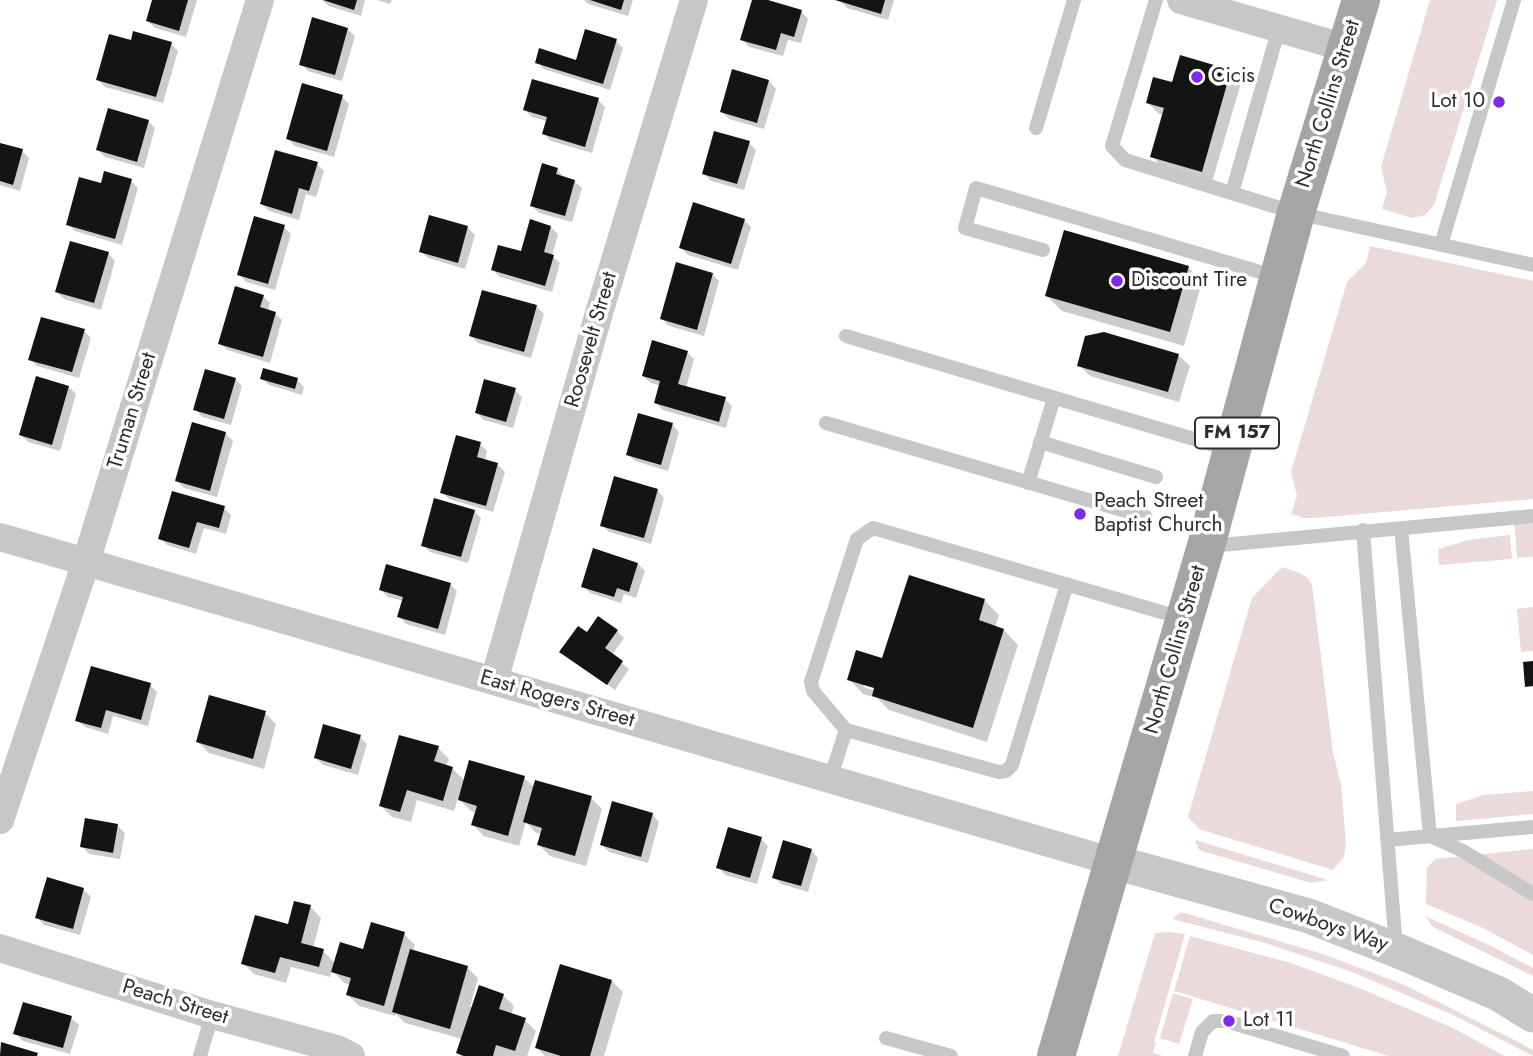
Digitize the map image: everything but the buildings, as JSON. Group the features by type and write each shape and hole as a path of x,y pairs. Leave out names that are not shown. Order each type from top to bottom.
{"main road":[{"name":"North Collins Street","path":"1056,1056 1206,546 1296,213 1361,0"}],"street":[{"name":"Truman Street","path":"0,820 86,562 260,0"},
{"name":"Roosevelt Street","path":"494,681 599,313 694,0"},
{"path":"1181,0 1346,48"},
{"name":"East Rogers Street","path":"0,537 1114,862"},
{"name":"Cowboys Way","path":"1114,862 1309,916 1499,994 1533,1015"},
{"name":"Peach Street","path":"0,948 212,1015 337,1049 351,1056"}],"lane":[{"path":"1036,128 1074,0"},
{"path":"1156,0 1112,146 1125,160 1296,213 1533,265"},
{"path":"1441,245 1514,0"},
{"path":"1233,193 1279,28"},
{"path":"1043,250 965,228 976,188 1278,278"},
{"path":"846,336 1232,451"},
{"path":"1028,483 1054,398"},
{"path":"826,423 1146,517"},
{"path":"1040,442 1156,477"},
{"path":"1206,546 1533,516"},
{"path":"1067,584 1012,765 1006,771 999,772 846,730 813,691 811,682 857,539 873,528 1185,618"},
{"path":"1401,528 1430,836"},
{"path":"1363,530 1396,950"},
{"path":"830,779 846,730"},
{"path":"1387,840 1533,827"},
{"path":"1430,836 1463,850 1533,894"},
{"path":"200,1056 212,1015"},
{"path":"1195,1056 1202,1032 1213,1021 1226,1021 1343,1056"},
{"path":"886,1038 919,1052 951,1056"}],"shaded area":[{"path":"1430,0 1497,0 1434,205 1425,215 1412,218 1382,209 1387,192 1381,167"},
{"path":"1370,246 1533,281 1533,499 1315,518 1291,514 1297,496 1291,472 1347,282 1366,263"},
{"path":"1533,518 1533,557 1517,558 1514,520"},
{"path":"1510,535 1512,559 1439,565 1438,549 1468,540"},
{"path":"1282,567 1300,573 1308,578 1312,585 1333,753 1341,784 1346,843 1344,857 1333,870 1199,829 1188,817 1252,598"},
{"path":"1533,607 1533,651 1521,652 1517,609"},
{"path":"1533,791 1533,814 1456,821 1456,804 1484,795"},
{"path":"1195,840 1328,880 1311,883 1199,850"},
{"path":"1533,849 1533,955 1483,928 1426,904 1427,868 1435,859"},
{"path":"1181,912 1323,954 1405,985 1533,1050 1533,1056 1453,1015 1352,972 1265,943 1172,919"},
{"path":"1425,916 1533,968 1533,976 1433,927"},
{"path":"1155,933 1185,934 1154,1042 1153,1053 1163,1056 1118,1056"},
{"path":"1190,936 1291,963 1359,988 1451,1027 1505,1056 1389,1056 1174,991"},
{"path":"1173,993 1193,999 1179,1044 1160,1038"}],"place":[{"name":"Cicis","path":"1197,77"},
{"name":"Lot 10","path":"1499,102"},
{"name":"Discount Tire","path":"1117,281"},
{"name":"Peach Street Baptist Church","path":"1080,514"},
{"name":"Lot 11","path":"1229,1021"}]}
